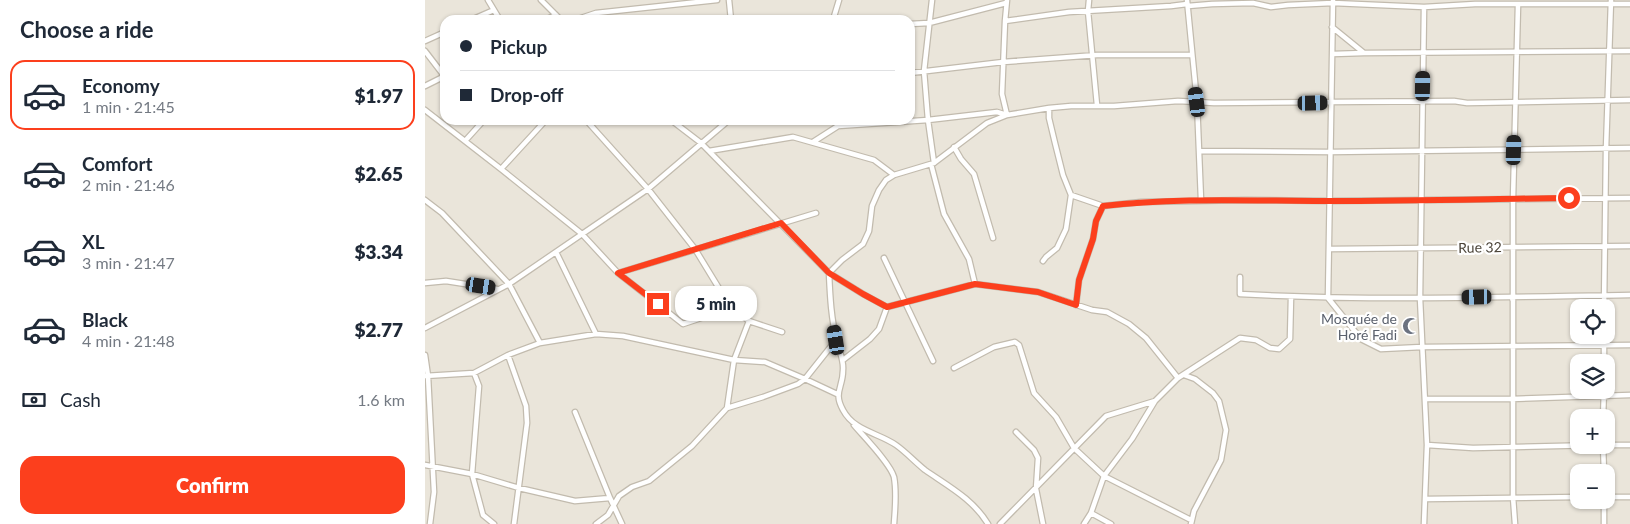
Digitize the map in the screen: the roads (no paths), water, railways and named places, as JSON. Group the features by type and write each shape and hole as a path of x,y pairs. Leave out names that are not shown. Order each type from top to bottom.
{"street":[{"path":"488,0 497,15"},
{"path":"541,0 556,15"},
{"path":"590,15 717,0"},
{"path":"729,0 730,15"},
{"path":"834,15 839,0"},
{"path":"932,0 924,71 933,163 944,214 969,259 975,284"},
{"path":"1089,0 1087,11 1097,105"},
{"path":"1005,21 1069,12 1187,3 1253,3 1271,7 1288,2 1333,1 1424,7 1475,4 1630,4"},
{"path":"1333,1 1328,298 1361,339 1381,349 1422,346 1630,345"},
{"path":"915,24 929,23 1006,2 1002,94 1007,115"},
{"path":"1187,3 1197,102 1201,200"},
{"path":"1604,296 1606,149 1611,3"},
{"path":"1515,524 1512,399 1513,199 1518,5"},
{"path":"1424,7 1420,298 1427,445 1424,524"},
{"path":"482,15 494,10"},
{"path":"1332,27 1364,53"},
{"path":"425,41 440,34"},
{"path":"425,51 440,70"},
{"path":"1333,54 1630,51"},
{"path":"915,72 1003,62 1092,56 1192,55"},
{"path":"425,86 440,79"},
{"path":"894,524 896,498 893,475 843,410 837,394 842,379 843,360 836,340 829,273 863,244 869,231 873,206 879,190 886,180 894,175 933,163 987,123 1007,115 1049,108 1097,105 1114,106 1177,101 1214,104 1630,100"},
{"path":"1043,261 1046,256 1057,248 1066,230 1071,195 1061,167 1049,118 1049,108"},
{"path":"425,110 440,122"},
{"path":"915,121 997,112 1007,115"},
{"path":"444,125 582,234 618,273 683,324 731,308"},
{"path":"465,141 478,125"},
{"path":"501,169 541,125"},
{"path":"590,125 648,189 695,249 731,308 749,321 782,332"},
{"path":"677,125 709,151 829,273 887,307 975,284 1038,292 1092,310 1107,312 1129,324 1146,338 1178,378"},
{"path":"425,328 509,284 648,189 723,125"},
{"path":"813,142 838,126 853,125"},
{"path":"709,151 793,137 874,160 894,175"},
{"path":"954,147 961,159 974,174 993,238"},
{"path":"1199,151 1330,152 1630,148"},
{"path":"1071,195 1103,206 1141,202 1201,200 1330,201 1630,198"},
{"path":"425,200 442,213 509,284 540,343"},
{"path":"1076,305 1079,280 1093,239 1096,221 1103,206"},
{"path":"618,273 816,213"},
{"name":"Rue 32","path":"1330,249 1630,246"},
{"path":"556,252 597,334"},
{"path":"884,258 933,361"},
{"path":"1240,277 1240,294 1291,297 1513,298 1630,295"},
{"path":"425,282 446,281 498,289"},
{"path":"1084,524 1091,513 1104,476 1132,439 1155,401 1178,378 1240,338 1256,340 1270,348 1279,349 1290,338 1291,297"},
{"path":"843,360 879,328 887,307"},
{"path":"727,408 734,360 749,321"},
{"path":"427,376 474,373 508,354 540,343 597,334 623,336 734,360 765,362 837,394"},
{"path":"596,524 608,515 619,496 632,487 649,481 692,446 727,408 798,384 805,379 836,340"},
{"path":"955,368 994,348 1015,342 1019,345 1034,393 1056,417 1074,448 1104,476 1191,522 1194,511 1221,460 1227,430 1219,401 1213,393 1195,379 1184,375"},
{"path":"1604,346 1604,354"},
{"path":"508,354 526,406 527,423 514,524"},
{"path":"425,355 434,492 430,524"},
{"path":"474,373 479,386 472,474 483,515 494,524"},
{"path":"1615,393 1630,395"},
{"path":"1425,399 1512,399 1570,395"},
{"path":"1000,524 1106,416 1155,401"},
{"path":"575,412 622,524"},
{"path":"850,420 867,432 895,444 923,468 965,497 987,524"},
{"path":"1016,432 1034,450 1038,458 1036,489 1043,524"},
{"path":"1427,445 1473,448 1570,446"},
{"path":"1615,445 1630,445"},
{"path":"425,465 472,474 519,488 575,501 610,498"},
{"path":"1615,496 1630,497"},
{"path":"1425,498 1570,497"},
{"path":"1604,509 1604,524"},
{"path":"1091,513 1111,524"}],"place":[{"name":"Mosquée de Horé Fadi","path":"1411,326"}]}
